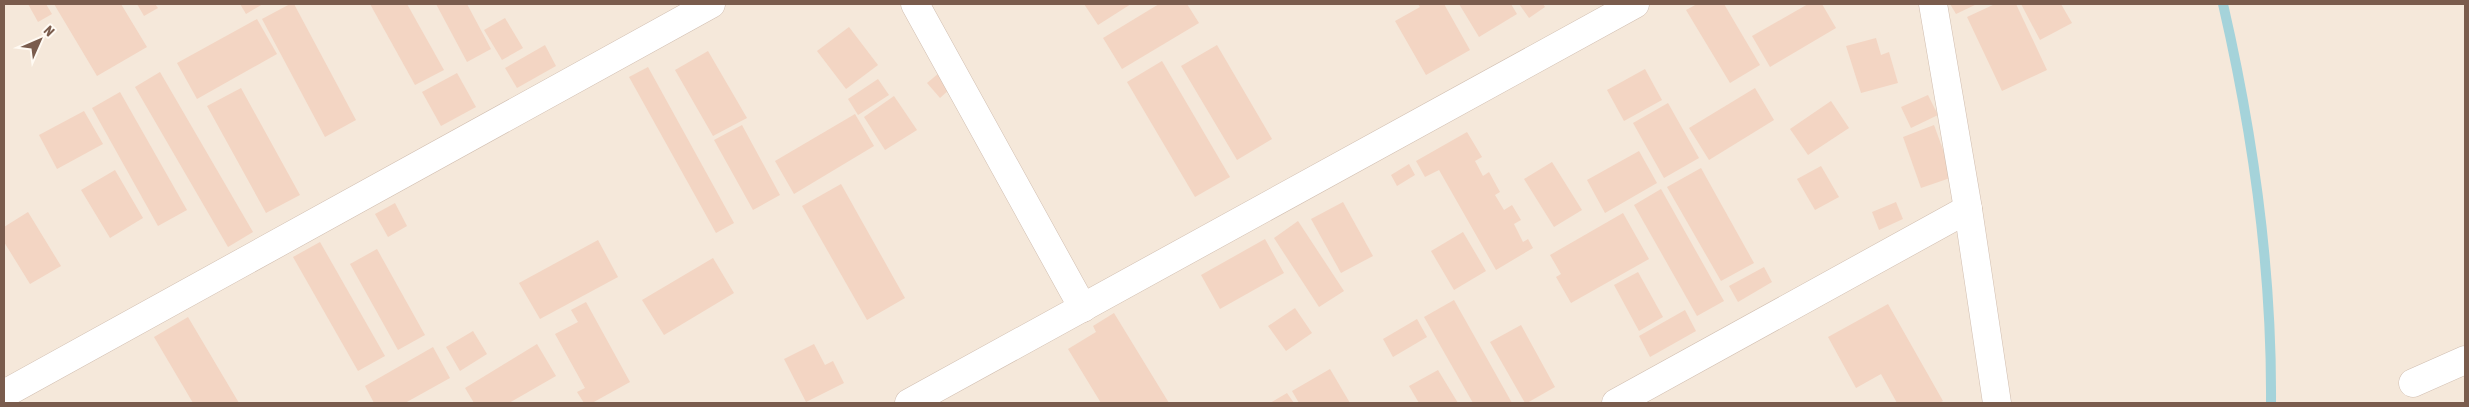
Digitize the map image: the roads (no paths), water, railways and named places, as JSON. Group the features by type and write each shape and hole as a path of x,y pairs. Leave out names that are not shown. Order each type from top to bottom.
{"street":[{"path":"4,394 711,4"},
{"path":"915,4 1083,308"},
{"path":"909,403 1635,4"},
{"path":"1933,4 1968,209 1997,403"},
{"path":"1616,403 1968,209"},
{"path":"2413,383 2465,360"}],"waterway":[{"path":"2223,4 2243,102 2259,202 2268,302 2271,403"}]}
